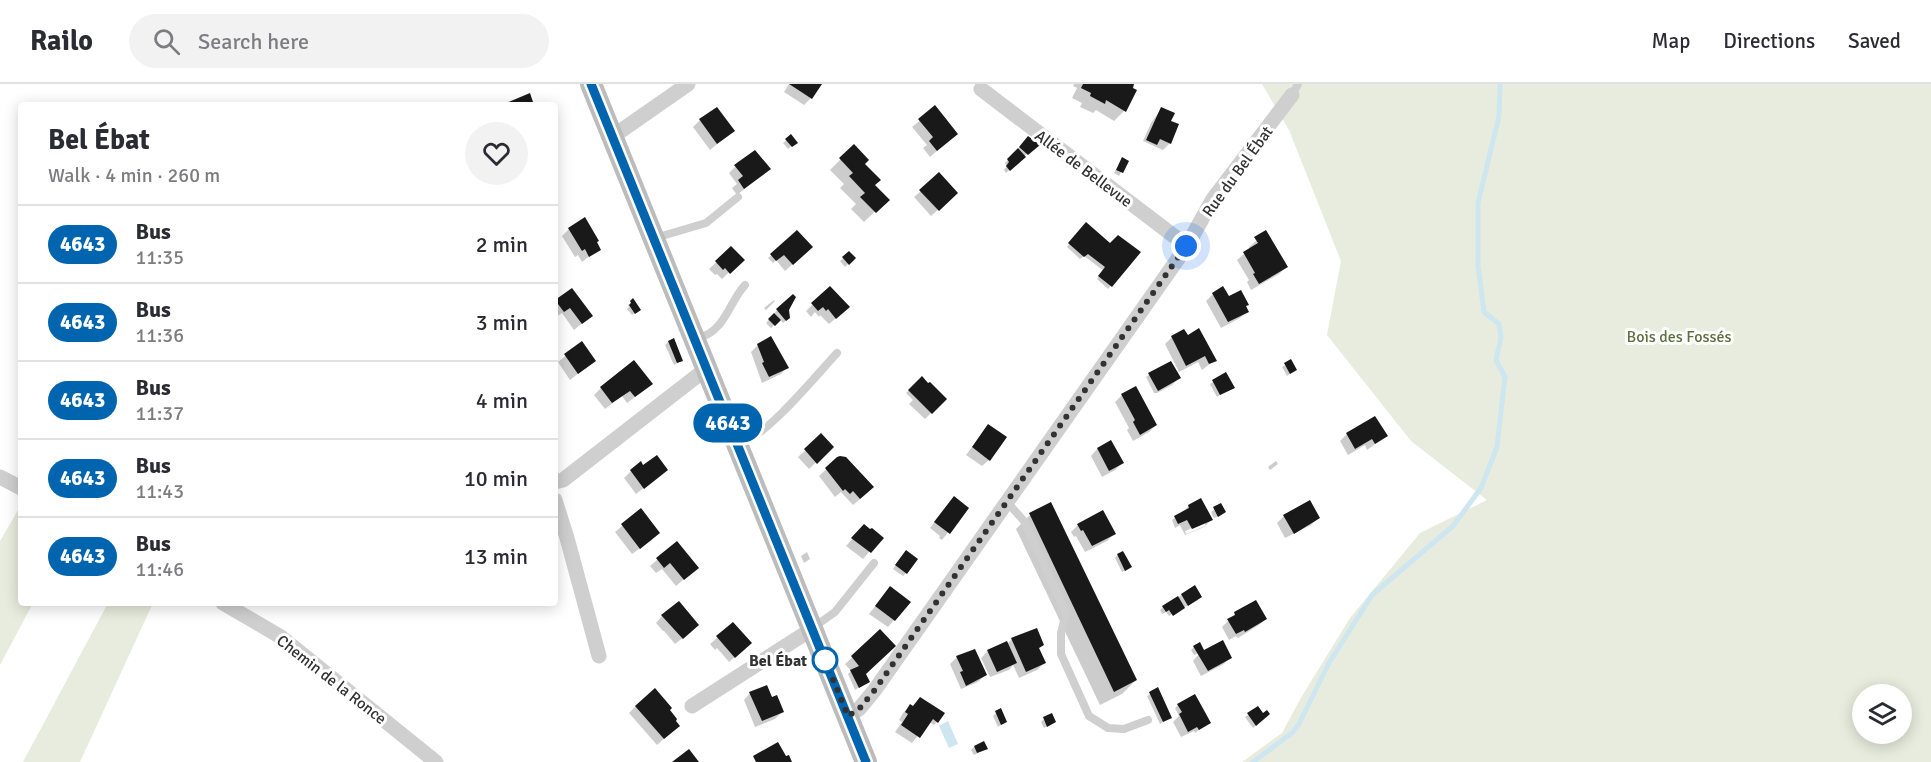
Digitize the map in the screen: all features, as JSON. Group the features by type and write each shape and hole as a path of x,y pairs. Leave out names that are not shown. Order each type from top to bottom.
{"main road":[{"path":"591,84 866,762"}],"street":[{"path":"612,137 688,84"},
{"name":"Allée de Bellevue","path":"981,89 1186,246"},
{"name":"Rue du Bel Ébat","path":"848,716 859,709 874,691 1186,246 1213,199 1295,90"},
{"path":"558,481 563,480 706,369"},
{"path":"0,477 18,486"},
{"path":"558,510 599,656"},
{"name":"Chemin de la Ronce","path":"228,606 281,638 436,762"},
{"path":"692,705 812,629"}],"lane":[{"path":"654,239 706,223 738,197"},
{"path":"694,339 703,337 723,321 734,298 746,285"},
{"path":"738,446 750,440 770,423 837,353"},
{"path":"1007,502 1024,521 1066,613 1061,633 1061,654 1089,716 1108,729 1124,729 1148,720"},
{"path":"812,629 835,612 874,563"}],"green space":[{"name":"Bois des Fossés","path":"1262,84 1931,84 1931,762 1242,762 1282,733 1350,618 1420,533 1487,500 1411,441 1327,335 1341,261 1289,130"},
{"path":"18,510 18,606 31,606 0,665 0,541"},
{"path":"106,606 152,606 80,762 23,762"}],"water":[{"path":"948,721 958,744 949,748 939,726"}],"building":[{"path":"789,84 822,84 812,99"},
{"path":"1083,84 1134,84 1133,88 1137,90 1126,112 1106,100 1105,104 1090,96 1091,93 1081,88"},
{"path":"530,93 533,102 508,102"},
{"path":"935,105 958,134 937,151 929,141 933,137 918,119"},
{"path":"717,107 735,131 717,144 699,119"},
{"path":"1161,107 1175,113 1171,121 1179,124 1171,144 1160,139 1157,145 1146,140"},
{"path":"791,134 798,143 792,147 785,139"},
{"path":"1028,136 1040,145 1028,155 1019,147"},
{"path":"854,144 869,160 865,164 881,180 875,185 890,200 876,213 860,197 865,193 849,176 853,173 839,158"},
{"path":"1018,148 1026,157 1010,171 1006,166 1009,162 1007,159"},
{"path":"755,150 771,169 744,189 738,180 743,176 734,165"},
{"path":"1122,157 1129,161 1123,173 1116,170"},
{"path":"939,172 958,193 939,211 919,190"},
{"path":"585,217 599,241 597,242 601,250 589,257 585,249 582,251 568,228"},
{"path":"1086,222 1110,243 1118,235 1141,252 1112,287 1098,276 1105,267 1088,254 1084,257 1068,243"},
{"path":"797,230 813,247 793,265 784,255 776,261 770,254"},
{"path":"1266,230 1288,267 1259,284 1243,252 1258,243 1254,237"},
{"path":"731,246 745,260 730,274 715,261"},
{"path":"849,251 856,258 849,265 842,257"},
{"path":"830,286 850,307 836,319 828,309 826,311 823,307 818,311 811,303"},
{"path":"1223,286 1229,296 1241,290 1249,305 1246,306 1249,312 1228,322 1212,293"},
{"path":"572,288 593,316 582,324 570,308 564,312 558,304 558,298"},
{"path":"793,294 796,297 789,310 790,318 786,321 776,309"},
{"path":"633,298 641,310 635,314 629,305"},
{"path":"774,313 781,320 775,326 768,319"},
{"path":"1199,328 1217,361 1209,364 1205,356 1186,366 1171,336 1184,329 1188,335"},
{"path":"771,336 789,368 769,377 757,344"},
{"path":"674,338 683,361 677,363 668,341"},
{"path":"582,341 596,361 578,374 564,354"},
{"path":"1291,359 1297,370 1290,374 1284,363"},
{"path":"634,360 653,384 635,397 630,391 612,403 600,387"},
{"path":"1171,361 1181,378 1158,391 1148,373"},
{"path":"1226,372 1235,388 1220,395 1212,380"},
{"path":"922,376 947,399 932,414 908,390"},
{"path":"1136,386 1157,425 1140,435 1121,394"},
{"path":"1375,416 1388,436 1375,444 1372,439 1355,449 1346,433"},
{"path":"988,424 1007,437 990,461 972,447"},
{"path":"821,433 834,447 817,464 804,449"},
{"path":"1111,440 1124,463 1109,471 1097,448"},
{"path":"657,455 668,470 644,489 630,470 641,461 643,465"},
{"path":"840,456 846,457 874,487 860,499 853,491 850,494 845,489 843,491 825,468"},
{"path":"954,496 969,508 950,534 934,522"},
{"path":"1201,498 1213,520 1192,529 1187,520 1178,524 1174,516"},
{"path":"1310,500 1320,518 1294,534 1283,515"},
{"path":"1051,502 1137,680 1114,692 1029,513"},
{"path":"1221,503 1226,512 1218,517 1213,507"},
{"path":"641,508 660,533 640,549 621,524"},
{"path":"1103,510 1116,534 1092,546 1077,524"},
{"path":"864,524 884,538 871,553 851,538"},
{"path":"677,541 699,568 684,580 670,563 664,568 656,558"},
{"path":"906,550 918,559 907,574 895,565"},
{"path":"1123,551 1132,567 1125,571 1117,554"},
{"path":"1195,585 1202,597 1188,606 1181,594"},
{"path":"890,586 911,602 895,621 875,606"},
{"path":"1178,596 1185,608 1173,616 1162,606"},
{"path":"1256,600 1267,619 1245,632 1244,630 1236,634 1227,619 1235,615 1234,612"},
{"path":"679,601 699,625 683,639 661,615"},
{"path":"733,622 752,643 735,658 716,636"},
{"path":"1037,628 1044,645 1039,648 1046,663 1026,672 1011,638"},
{"path":"880,629 896,646 866,674 870,682 859,688 850,670 859,666 851,656"},
{"path":"1223,640 1232,658 1208,671 1193,646 1200,642 1204,650"},
{"path":"1007,641 1017,663 997,672 987,650"},
{"path":"975,649 987,675 966,686 960,672 963,671 956,656"},
{"path":"767,685 772,697 777,695 784,712 762,721 749,692"},
{"path":"1158,687 1172,718 1163,722 1149,692"},
{"path":"655,688 672,708 670,710 680,726 664,739 635,706"},
{"path":"1195,694 1211,723 1199,730 1197,727 1188,732 1177,704"},
{"path":"920,697 945,713 938,723 933,719 920,738 901,725 908,714 905,712 910,704 913,706"},
{"path":"1258,706 1263,713 1267,710 1270,714 1256,726 1247,713"},
{"path":"1001,708 1007,722 1001,725 995,711"},
{"path":"1052,713 1056,722 1047,727 1043,717"},
{"path":"984,741 988,749 977,753 974,746"},
{"path":"778,742 792,762 756,762 753,756"},
{"path":"689,749 699,762 672,762"}],"waterway":[{"path":"1253,762 1292,733 1299,724 1329,663 1372,595 1453,526 1481,488 1497,447 1505,377 1496,360 1501,337 1499,324 1484,312 1478,265 1478,203 1499,116 1500,84"}],"bus line":[{"name":"4643","path":"591,84 866,762"}],"place":[{"name":"Bel Ébat","path":"825,660"}],"route":[{"path":"825,660 848,716 859,709 874,691 1186,246"}]}
